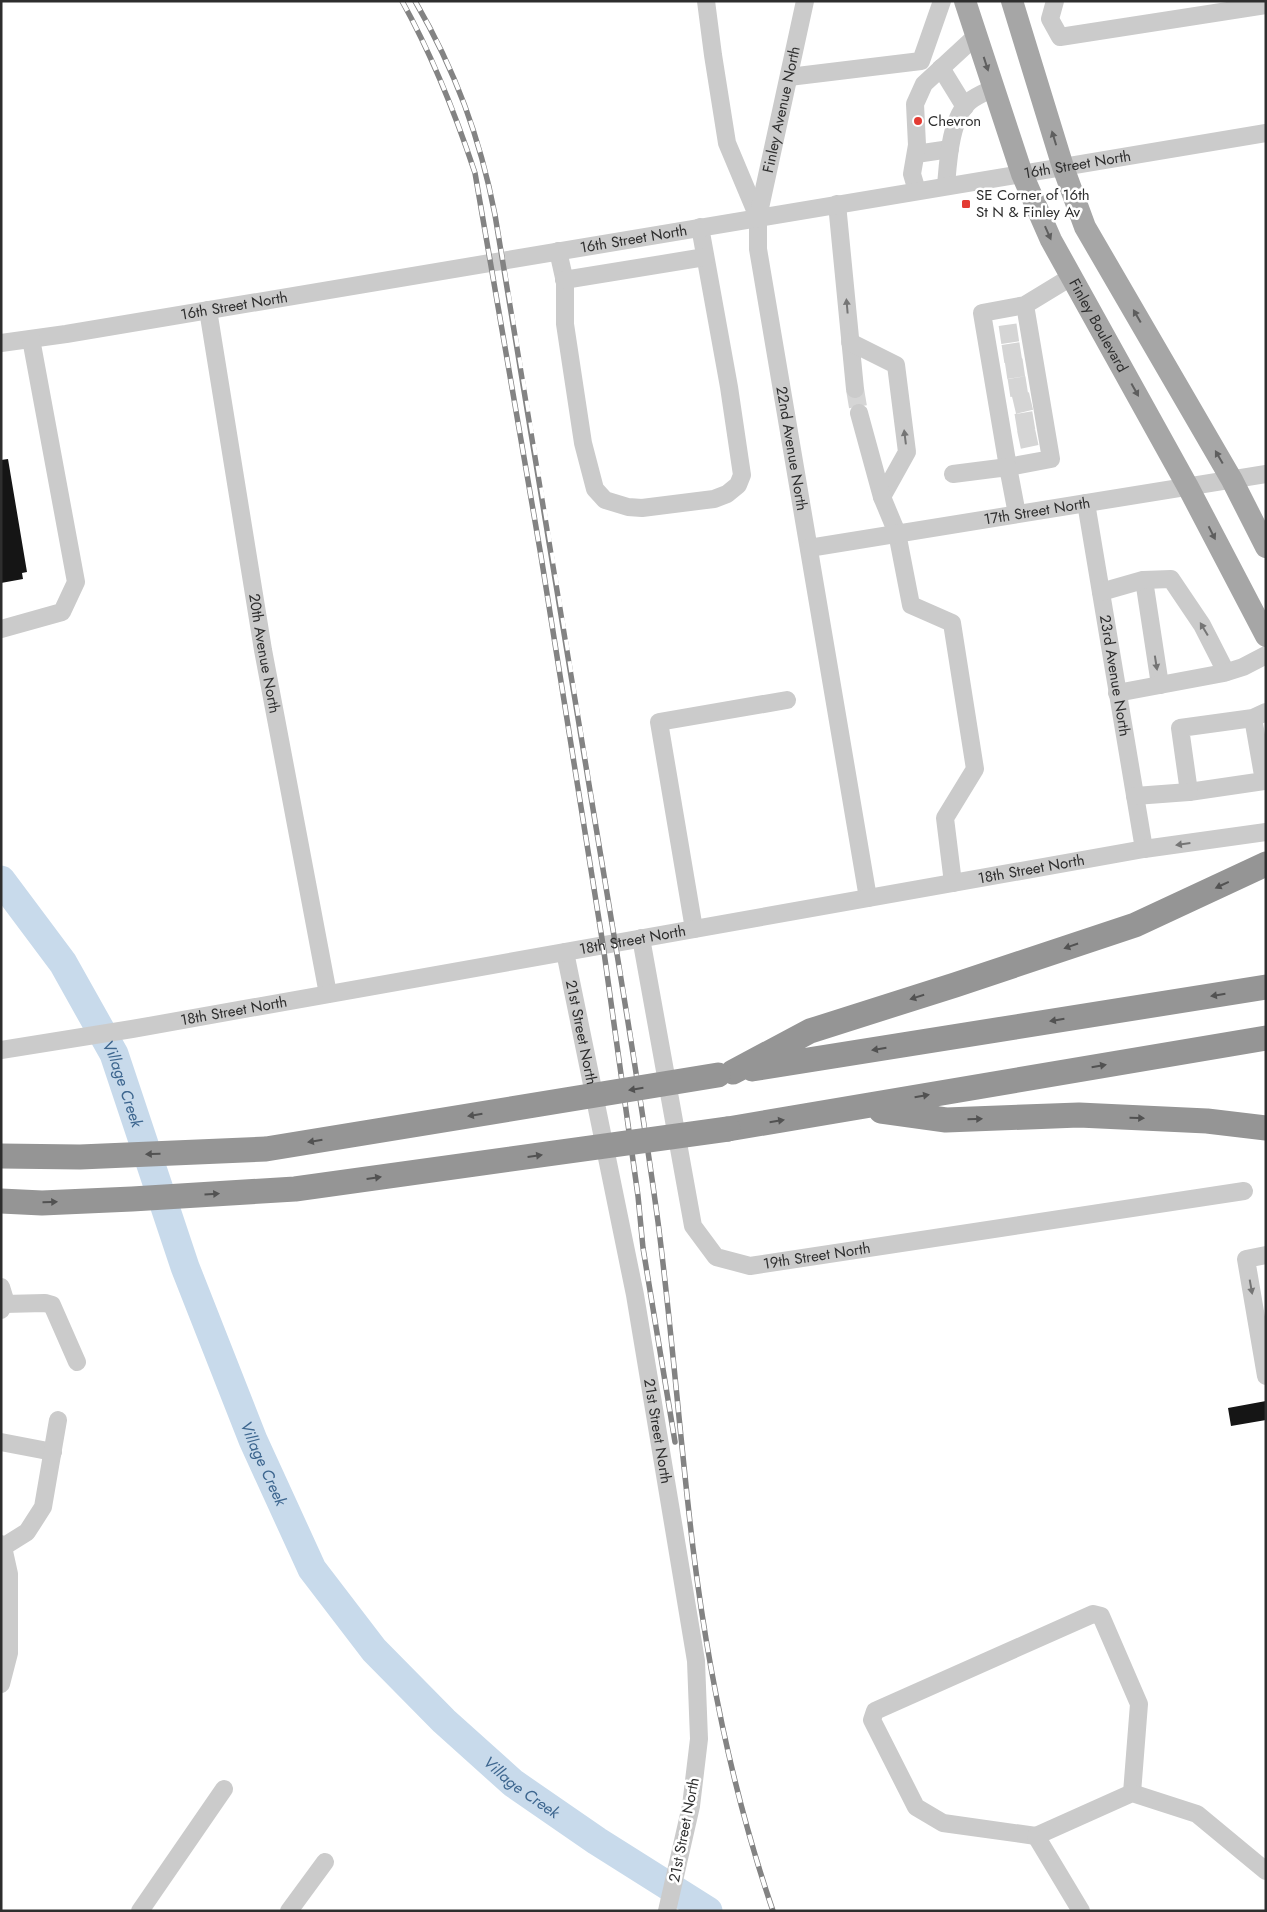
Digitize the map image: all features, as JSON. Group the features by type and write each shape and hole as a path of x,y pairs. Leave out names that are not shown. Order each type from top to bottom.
{"highway":[{"path":"726,1074 810,1031 1135,925 1266,864"},
{"path":"1,1156 80,1157 266,1149 1266,987"},
{"path":"1,1202 123,1200 295,1189 728,1129 1266,1038"},
{"path":"857,1108 946,1120 1079,1116 1207,1121 1266,1128"}],"main road":[{"name":"Finley Boulevard","path":"965,1 1022,174 1051,240 1188,487 1266,636"},
{"path":"1012,1 1062,167 1085,227 1232,480 1266,547"}],"street":[{"name":"22nd Avenue North","path":"706,1 727,142 758,217 758,249 868,898"},
{"name":"Finley Avenue North","path":"758,217 790,77 805,1"},
{"path":"790,77 921,61 942,1"},
{"path":"1055,1 1050,19 1060,38 1178,10 1266,5"},
{"path":"917,191 912,174 917,145 915,104 924,84 976,36"},
{"path":"941,68 965,107"},
{"path":"946,186 950,149 960,114 969,101 994,88"},
{"name":"16th Street North","path":"1,344 1266,133"},
{"path":"916,154 950,149"},
{"path":"837,204 855,389"},
{"path":"558,251 564,280 565,324 583,443 595,489 605,500 628,507 642,508 714,499 728,494 738,485 742,475 730,387 700,227"},
{"path":"564,280 705,258"},
{"path":"1017,514 1008,467 1010,432 1001,380 993,336 982,313 1024,305 1071,277"},
{"path":"954,474 1051,459 1041,427 1024,331 1024,305"},
{"name":"20th Avenue North","path":"208,310 263,650 328,994"},
{"path":"1,629 62,612 76,582 31,339"},
{"path":"850,342 896,366 907,452 882,496"},
{"path":"859,413 882,496 897,533 911,605 952,623 976,769 945,818 953,883"},
{"name":"17th Street North","path":"809,548 1266,474"},
{"name":"23rd Avenue North","path":"1086,503 1144,849"},
{"path":"1101,592 1144,580 1171,579 1202,625 1226,672"},
{"path":"1144,580 1160,685"},
{"path":"1117,693 1226,672 1243,667 1266,655"},
{"path":"694,929 659,722 787,700"},
{"path":"1135,796 1189,792 1264,781 1259,715 1180,728 1189,792"},
{"name":"18th Street North","path":"1,1050 132,1029 1144,849 1266,832"},
{"name":"19th Street North","path":"642,938 692,1226 716,1257 750,1266 1244,1191"},
{"name":"21st Street North","path":"565,952 635,1295 696,1662 699,1739 691,1806 667,1911"},
{"path":"1266,1255 1246,1259 1266,1376"},
{"path":"1,1287 6,1300 2,1307"},
{"path":"2,1307 45,1303 52,1305 78,1362"},
{"path":"1,1684 9,1653 9,1574 2,1546 27,1532 43,1507 58,1420"},
{"path":"1,1442 53,1452"},
{"path":"1132,1793 1139,1704 1101,1616 1093,1614 875,1711 872,1720 916,1807 943,1823 1036,1836 1132,1793 1197,1814 1266,1870"},
{"path":"140,1911 224,1789"},
{"path":"1036,1836 1081,1911"},
{"path":"289,1911 325,1862"}],"building":[{"path":"8,459 27,572 22,573 23,579 1,583 1,460"},
{"path":"1266,1401 1266,1420 1231,1426 1228,1408"}],"waterway":[{"name":"Village Creek","path":"1,880 63,963 114,1054 185,1267 253,1440 312,1569 374,1650 444,1721 513,1783 597,1841 708,1911"}],"tunnel":[{"path":"1000,335 1020,332"},
{"path":"1003,354 1022,351"},
{"path":"1006,370 1026,367"},
{"path":"1009,388 1028,385"},
{"path":"855,389 859,413"},
{"path":"1014,405 1031,401"},
{"path":"1016,423 1034,420"},
{"path":"1019,440 1038,436"}],"railway":[{"path":"402,1 424,43 443,86 475,173 541,556 603,945 638,1196 643,1248 675,1442"},
{"path":"415,1 454,78 474,131 495,215 644,1122 663,1263 688,1507 706,1640 734,1777 773,1911"}],"place":[{"name":"Chevron","path":"918,121"},
{"name":"SE Corner of 16th St N & Finley Av","path":"966,204"}]}
